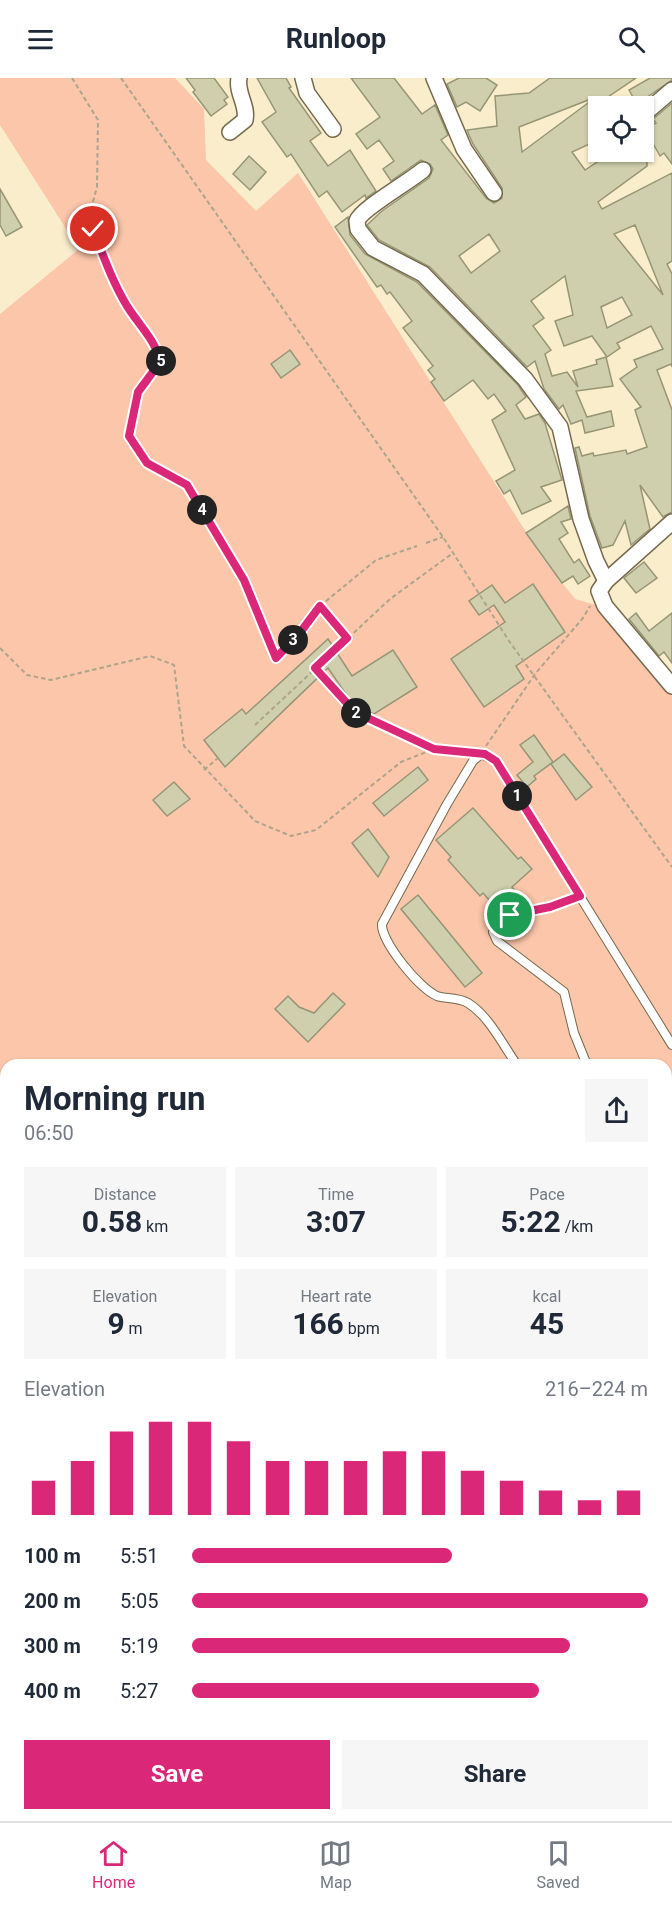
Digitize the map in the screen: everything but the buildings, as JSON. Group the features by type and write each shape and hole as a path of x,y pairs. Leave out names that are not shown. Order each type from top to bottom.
{"street":[{"path":"230,132 245,120 247,112 238,86 239,78"},
{"path":"303,78 308,93 333,129"},
{"path":"434,78 464,149 494,193"},
{"path":"654,105 672,90"},
{"path":"423,170 407,184 364,211 357,221 358,229 373,248 423,274 525,379 560,427 581,519 603,586 605,606 672,686"},
{"path":"603,586 672,522"}],"lane":[{"path":"513,1059 482,1015 467,1002 438,996 426,989 389,947 381,933 382,924 447,804 473,761 481,754 496,761 672,1045"},
{"path":"580,896 550,907 510,915 498,923 493,932 497,941 564,992 574,1033 585,1059"}],"path":[{"path":"72,78 98,120 97,187 89,216 93,229 110,275 128,307 155,344 161,361 138,392 129,436 147,463 187,485 244,580 276,658 320,606 376,560 417,546"},
{"path":"121,78 443,537 509,641 672,867"},
{"path":"426,543 443,537"},
{"path":"255,725 390,599 453,553"},
{"path":"315,668 355,712 434,749 481,754 535,674 584,618 603,586"},
{"path":"320,606 347,638"},
{"path":"0,648 27,675 51,680 150,656 174,665 184,747 255,821 291,836 315,830 401,762 434,749"},
{"path":"204,770 219,757"}],"shaded area":[{"path":"0,78 175,78 204,109 206,160 256,211 298,173 542,557 575,599 596,605 672,696 672,1059 0,1059 0,314 79,249 0,125"}],"route":[{"path":"93,229 110,275 128,307 155,344 161,361 138,392 129,436 147,463 187,485 244,580 276,658 320,606 347,638 315,668 355,712 434,749 485,754 496,761 580,896 550,907 510,915"}]}
